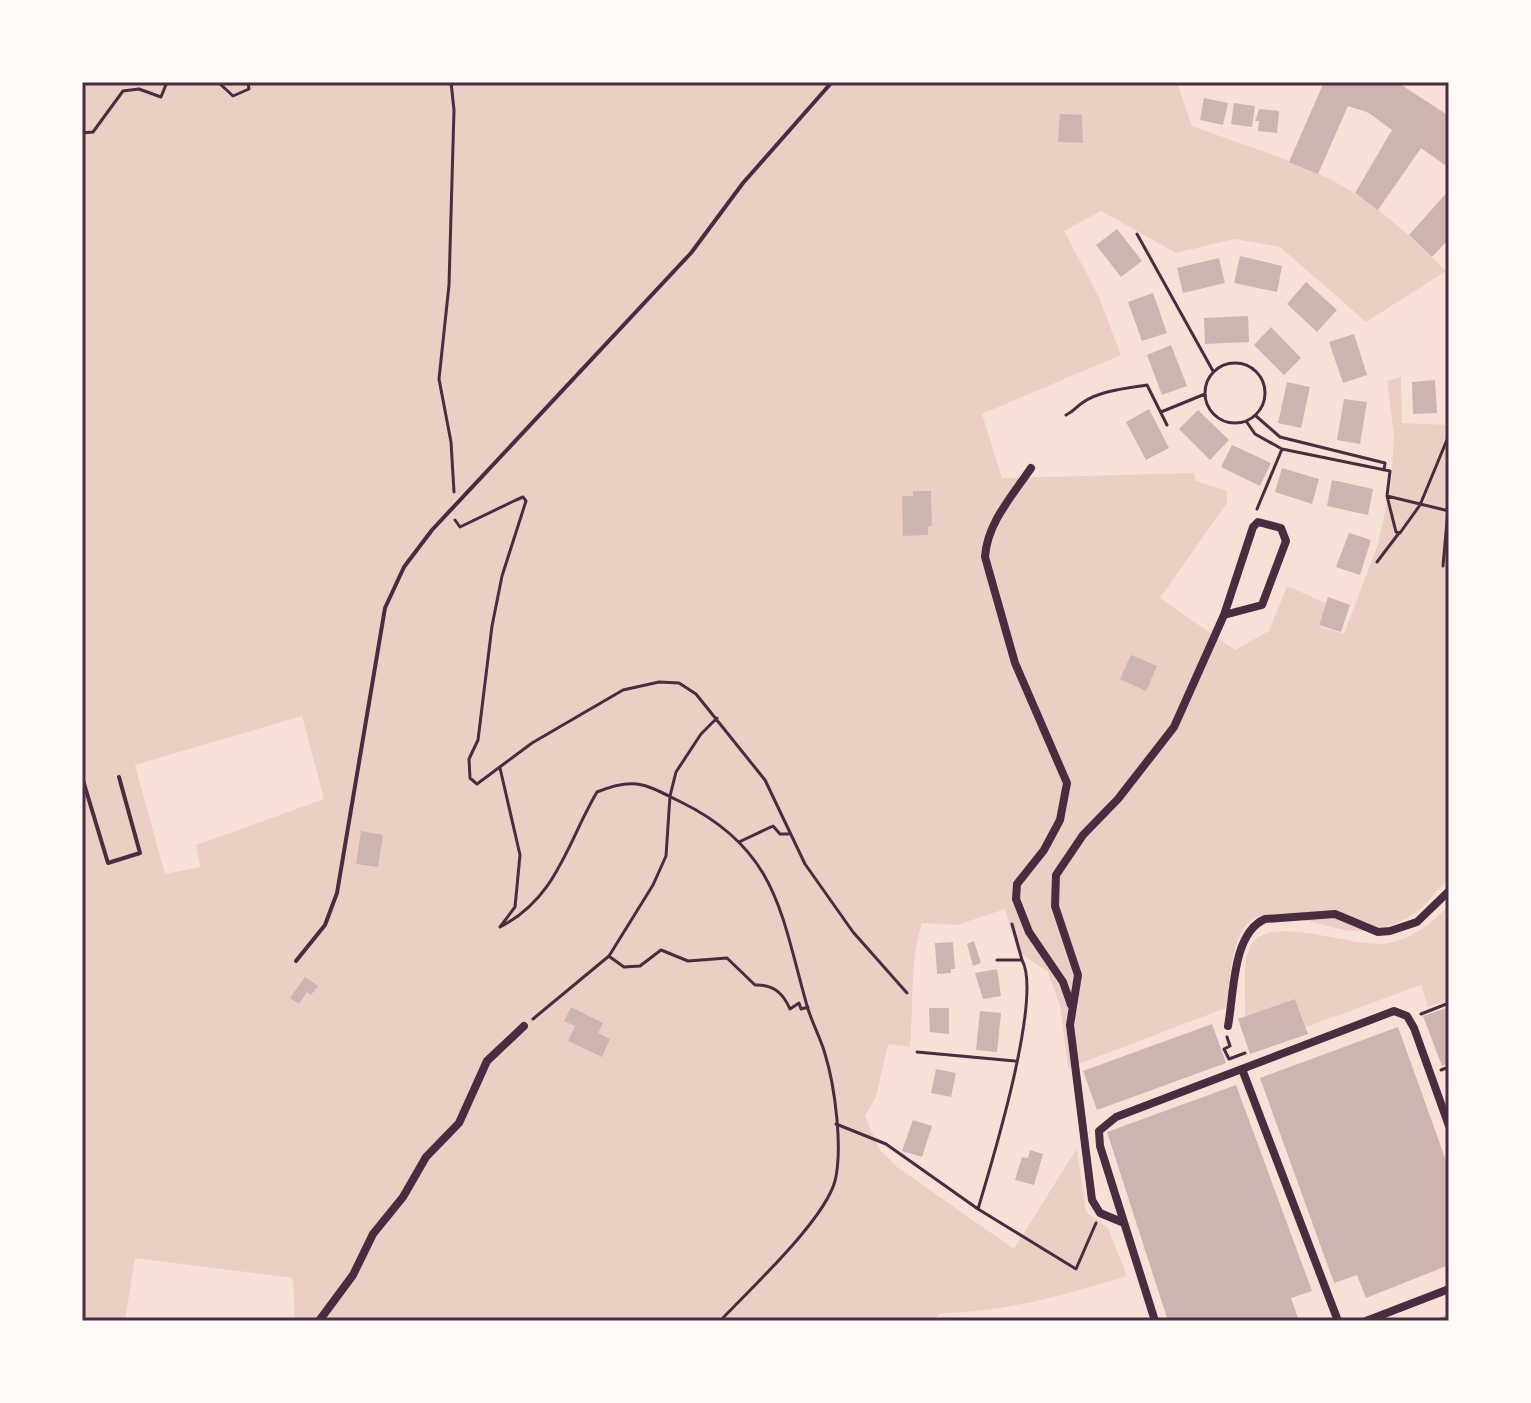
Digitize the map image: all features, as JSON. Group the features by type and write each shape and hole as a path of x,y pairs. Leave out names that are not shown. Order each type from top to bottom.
{"street":[{"path":"1031,468 996,520 986,541 985,557 1015,663 1067,783 1060,820 1044,850 1017,884 1016,899 1029,932 1063,982 1071,1006"},
{"path":"1124,1223 1100,1213 1092,1200 1070,1025 1078,975 1055,906 1056,875 1074,847 1118,799 1174,727 1224,615 1253,527 1258,522 1281,528 1286,541 1262,605 1224,615"},
{"path":"1228,1026 1242,946 1255,923 1265,919 1335,914 1378,932 1390,931 1417,922 1449,891"},
{"path":"1155,1321 1100,1146 1101,1127 1116,1117 1394,1011 1407,1016 1414,1028 1449,1126"},
{"path":"319,1321 353,1275 373,1234 403,1197 426,1157 459,1123 487,1061 524,1026"},
{"path":"1242,1069 1338,1321"},
{"path":"1366,1321 1449,1289"}],"lane":[{"path":"296,961 325,925 337,893 385,608 404,567 455,506 691,253 743,183 832,82"},
{"path":"82,777 108,863 140,853 119,777"}],"path":[{"path":"82,133 93,132 123,91 139,89 161,97 167,82"},
{"path":"218,82 233,96 249,89 248,82"},
{"path":"451,82 454,110 449,285 439,379 451,442 455,524 460,527 523,497 526,501 502,576 492,626 478,740 469,759 470,778 477,784 532,743 623,690 659,682 679,683 696,694 765,780 805,864 853,932 907,993"},
{"path":"1137,234 1214,372"},
{"path":"1229,363 1238,363 1256,371 1262,379 1265,398 1255,415 1246,421 1227,421 1211,410 1205,394 1214,372 1229,363"},
{"path":"1066,415 1081,404 1117,390 1147,385 1167,425"},
{"path":"1161,412 1205,394"},
{"path":"1255,415 1280,437 1385,463 1384,470"},
{"path":"1246,421 1255,434 1282,449 1390,471 1387,496 1399,533"},
{"path":"1377,562 1420,505 1449,435"},
{"path":"1253,527 1282,449"},
{"path":"1387,496 1448,510 1443,566"},
{"path":"524,1026 609,956 653,885 666,856 670,796 676,772 701,734 717,718"},
{"path":"500,768 520,855 515,907 500,927 520,917 554,879 597,792 630,781 656,787 709,815 739,842 770,881 780,904 808,1007 825,1053 838,1157 834,1183 796,1238 720,1321"},
{"path":"739,842 773,826 780,834 789,834"},
{"path":"978,1209 1005,1117 1027,996 1022,960 1011,924"},
{"path":"609,956 624,967 640,966 661,950 688,961 727,958 755,985 766,984 783,994 790,1009 799,1003 801,1009 808,1007"},
{"path":"997,960 1022,960"},
{"path":"1421,1014 1449,1003"},
{"path":"1227,1037 1230,1046 1224,1049 1229,1059 1245,1053"},
{"path":"917,1052 1015,1061"},
{"path":"1441,1070 1449,1067"},
{"path":"836,1124 886,1144 978,1209 1076,1269 1100,1213"}],"shaded area":[{"path":"82,82 1177,82 1192,126 1298,165 1338,184 1381,212 1446,271 1366,322 1280,247 1234,239 1176,253 1101,211 1064,231 1098,295 1121,355 982,414 1002,478 1194,473 1196,481 1227,491 1227,503 1160,598 1235,650 1269,631 1287,586 1326,603 1318,626 1344,634 1378,544 1391,485 1394,434 1387,381 1401,377 1402,423 1449,425 1449,878 1426,903 1399,922 1363,931 1284,916 1259,916 1250,921 1238,938 1226,1008 1068,1068 1060,1006 1048,972 1017,951 1005,909 957,925 922,923 914,969 910,1047 888,1044 876,1097 865,1116 879,1149 897,1167 1014,1249 1077,1148 1086,1212 1108,1228 1127,1276 1034,1301 939,1314 932,1321 295,1321 293,1278 135,1258 125,1321 82,1321","holes":["302,716 324,799 196,845 200,867 165,874 135,765"]},
{"path":"1449,905 1449,1000 1428,1007 1421,985 1306,1027 1295,999 1245,1017 1247,956 1258,938 1272,932 1291,931 1373,944 1388,943 1422,929"}],"building":[{"path":"1324,82 1397,82 1449,116 1449,168 1421,148 1378,210 1355,193 1392,130 1369,113 1348,106 1318,174 1289,162"},
{"path":"1204,98 1228,103 1223,125 1200,120"},
{"path":"1234,103 1255,106 1252,127 1231,124"},
{"path":"1259,109 1279,111 1277,133 1258,131 1259,121 1255,121"},
{"path":"1060,114 1082,115 1083,143 1058,142"},
{"path":"1449,190 1449,239 1432,257 1409,235"},
{"path":"1117,229 1142,261 1121,277 1096,245"},
{"path":"1240,256 1282,266 1277,292 1234,283"},
{"path":"1219,258 1225,283 1183,293 1177,268"},
{"path":"1306,282 1337,310 1317,332 1287,304"},
{"path":"1153,293 1167,333 1142,341 1128,302"},
{"path":"1248,316 1249,342 1205,344 1204,318"},
{"path":"1271,327 1301,358 1284,375 1254,345"},
{"path":"1354,334 1367,375 1343,383 1329,342"},
{"path":"1171,345 1187,386 1162,395 1147,355"},
{"path":"1435,380 1437,413 1413,414 1412,382"},
{"path":"1287,382 1310,387 1301,428 1278,423"},
{"path":"1344,399 1367,402 1360,444 1337,440"},
{"path":"1149,409 1169,448 1146,460 1126,422"},
{"path":"1198,410 1229,440 1210,460 1179,429"},
{"path":"1232,445 1271,463 1260,486 1221,467"},
{"path":"1282,468 1319,479 1312,504 1275,492"},
{"path":"1332,480 1373,489 1368,515 1327,506"},
{"path":"913,491 931,491 932,526 928,527 928,535 903,536 902,496 913,496"},
{"path":"1349,533 1371,540 1360,575 1336,567"},
{"path":"1328,597 1350,605 1341,632 1319,625"},
{"path":"1131,655 1157,666 1146,691 1120,679"},
{"path":"361,831 383,835 378,867 356,864"},
{"path":"974,941 981,963 973,966 967,944"},
{"path":"953,942 955,969 951,969 951,973 937,974 935,943"},
{"path":"997,969 1001,996 983,999 975,973"},
{"path":"305,977 318,986 311,995 307,992 299,1004 290,998"},
{"path":"1295,999 1308,1034 1250,1054 1238,1019"},
{"path":"571,1007 603,1023 598,1033 610,1039 602,1057 568,1041 575,1026 564,1021"},
{"path":"929,1008 949,1008 949,1034 930,1032"},
{"path":"1446,1008 1449,1063 1442,1066 1423,1016"},
{"path":"980,1011 1001,1013 997,1052 976,1050"},
{"path":"1212,1024 1226,1063 1097,1110 1083,1071"},
{"path":"1398,1027 1449,1169 1449,1265 1366,1298 1357,1275 1334,1283 1260,1078"},
{"path":"936,1069 956,1073 951,1097 931,1093"},
{"path":"1236,1085 1312,1291 1291,1298 1299,1321 1168,1321 1107,1132"},
{"path":"913,1120 932,1126 922,1157 902,1151"},
{"path":"1030,1150 1043,1154 1034,1185 1015,1180 1022,1157 1028,1158"},
{"path":"1449,1314 1449,1321 1431,1321"}]}
